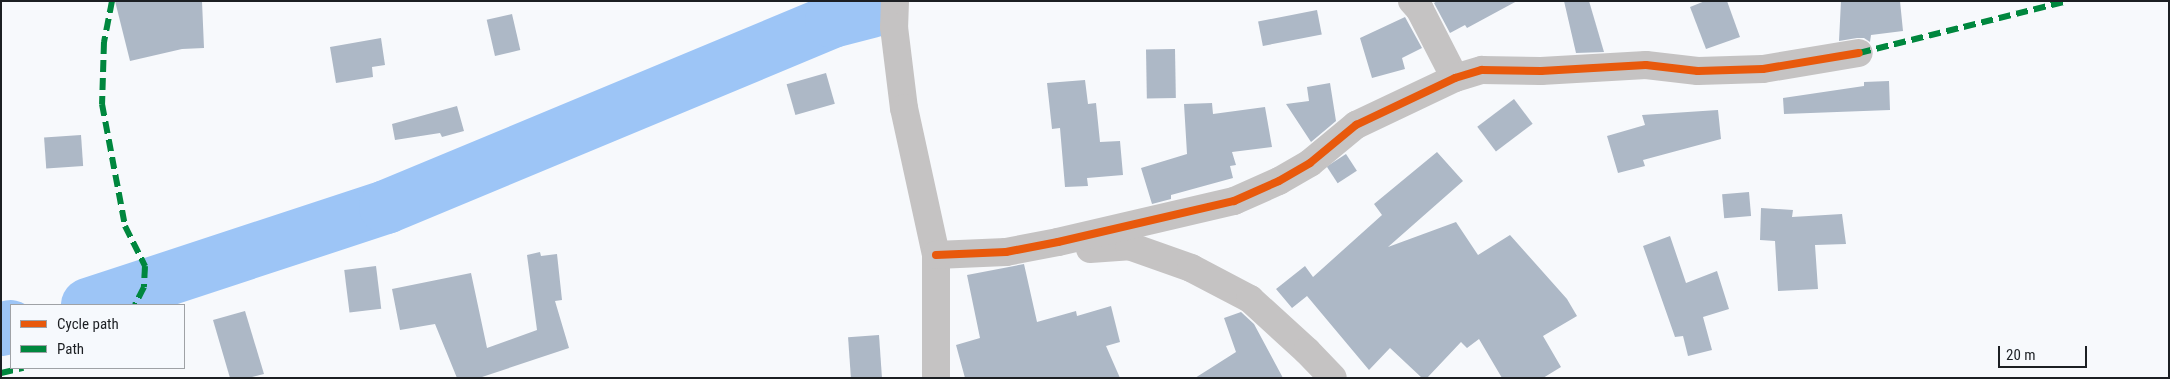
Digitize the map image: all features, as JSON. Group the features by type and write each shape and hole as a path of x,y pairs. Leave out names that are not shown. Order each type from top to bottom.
{"street":[{"path":"895,1 894,27 904,108 936,254 936,378"},
{"path":"1412,1 1420,10 1455,78"},
{"path":"936,254 1006,252 1058,242 1234,201 1280,181 1302,167 1356,125 1455,78 1482,70 1541,71 1646,65 1698,71 1763,69 1858,53"},
{"path":"1058,242 1072,250 1129,246 1191,268 1250,299 1307,351 1333,378"},
{"path":"1307,351 1317,378"}],"building":[{"path":"115,1 202,1 204,48 182,49 130,61"},
{"path":"1437,1 1517,1 1467,28 1465,25 1450,33 1434,3"},
{"path":"1564,1 1589,1 1604,52 1576,53"},
{"path":"1705,1 1727,1 1740,37 1706,49 1690,7"},
{"path":"1841,1 1900,1 1903,31 1871,35 1870,42 1864,38 1839,41"},
{"path":"1317,10 1322,35 1263,46 1258,21"},
{"path":"512,14 520,50 495,56 487,20"},
{"path":"1405,17 1422,48 1402,58 1405,69 1372,78 1360,38"},
{"path":"381,38 385,65 372,67 373,77 336,83 330,47"},
{"path":"1175,49 1176,98 1147,98 1146,50"},
{"path":"826,73 835,104 795,115 787,84"},
{"path":"1085,80 1088,104 1096,103 1100,142 1120,141 1123,175 1087,178 1088,186 1065,187 1060,128 1052,129 1047,83"},
{"path":"1889,81 1890,110 1784,114 1783,98 1864,86 1864,82"},
{"path":"1330,83 1336,121 1311,142 1286,104 1309,101 1307,87"},
{"path":"1514,99 1533,124 1496,151 1477,127"},
{"path":"1212,103 1213,114 1265,107 1272,147 1232,152 1236,165 1230,166 1233,178 1171,195 1171,199 1152,204 1141,168 1187,154 1184,104"},
{"path":"457,106 464,131 442,137 440,133 395,140 392,124"},
{"path":"1718,110 1721,139 1643,160 1645,166 1618,173 1607,136 1645,125 1642,115"},
{"path":"81,135 83,166 46,169 44,138"},
{"path":"1437,152 1463,181 1388,247 1456,222 1478,255 1510,235 1567,299 1577,316 1543,336 1561,367 1543,378 1502,378 1479,339 1467,348 1461,342 1427,378 1422,378 1390,348 1369,370 1307,296 1292,308 1276,289 1305,266 1313,277 1382,215 1374,204"},
{"path":"1346,154 1357,171 1338,183 1327,167"},
{"path":"1749,192 1751,216 1724,218 1722,194"},
{"path":"1761,208 1793,210 1792,217 1842,214 1846,244 1815,245 1818,289 1778,291 1775,241 1760,240"},
{"path":"1670,236 1686,283 1717,271 1729,309 1703,317 1712,350 1688,356 1683,336 1675,337 1643,246"},
{"path":"540,252 541,256 557,254 562,300 555,301 569,348 479,378 457,378 435,324 400,330 392,289 471,273 487,348 537,330 527,255"},
{"path":"1024,264 1037,322 1076,311 1077,316 1111,306 1120,342 1106,346 1120,378 965,378 956,345 980,338 967,275"},
{"path":"376,266 381,309 349,313 344,270"},
{"path":"245,311 264,374 248,378 230,378 213,320"},
{"path":"1241,312 1254,324 1283,378 1195,378 1236,352 1224,318"},
{"path":"879,335 882,378 851,378 848,337"}],"waterway":[{"path":"91,304 386,207 832,21 871,11"},
{"path":"1,329 10,327"}],"marked path":[{"path":"112,1 104,42 102,104 125,226 145,266 144,287 136,304"},
{"path":"1859,53 2068,1"},
{"path":"1,373 19,369"}],"cycle path":[{"path":"936,255 1006,252 1058,242 1234,201 1279,181 1310,163 1356,125 1455,78 1482,70 1541,71 1646,65 1698,71 1763,69 1859,53"}]}
